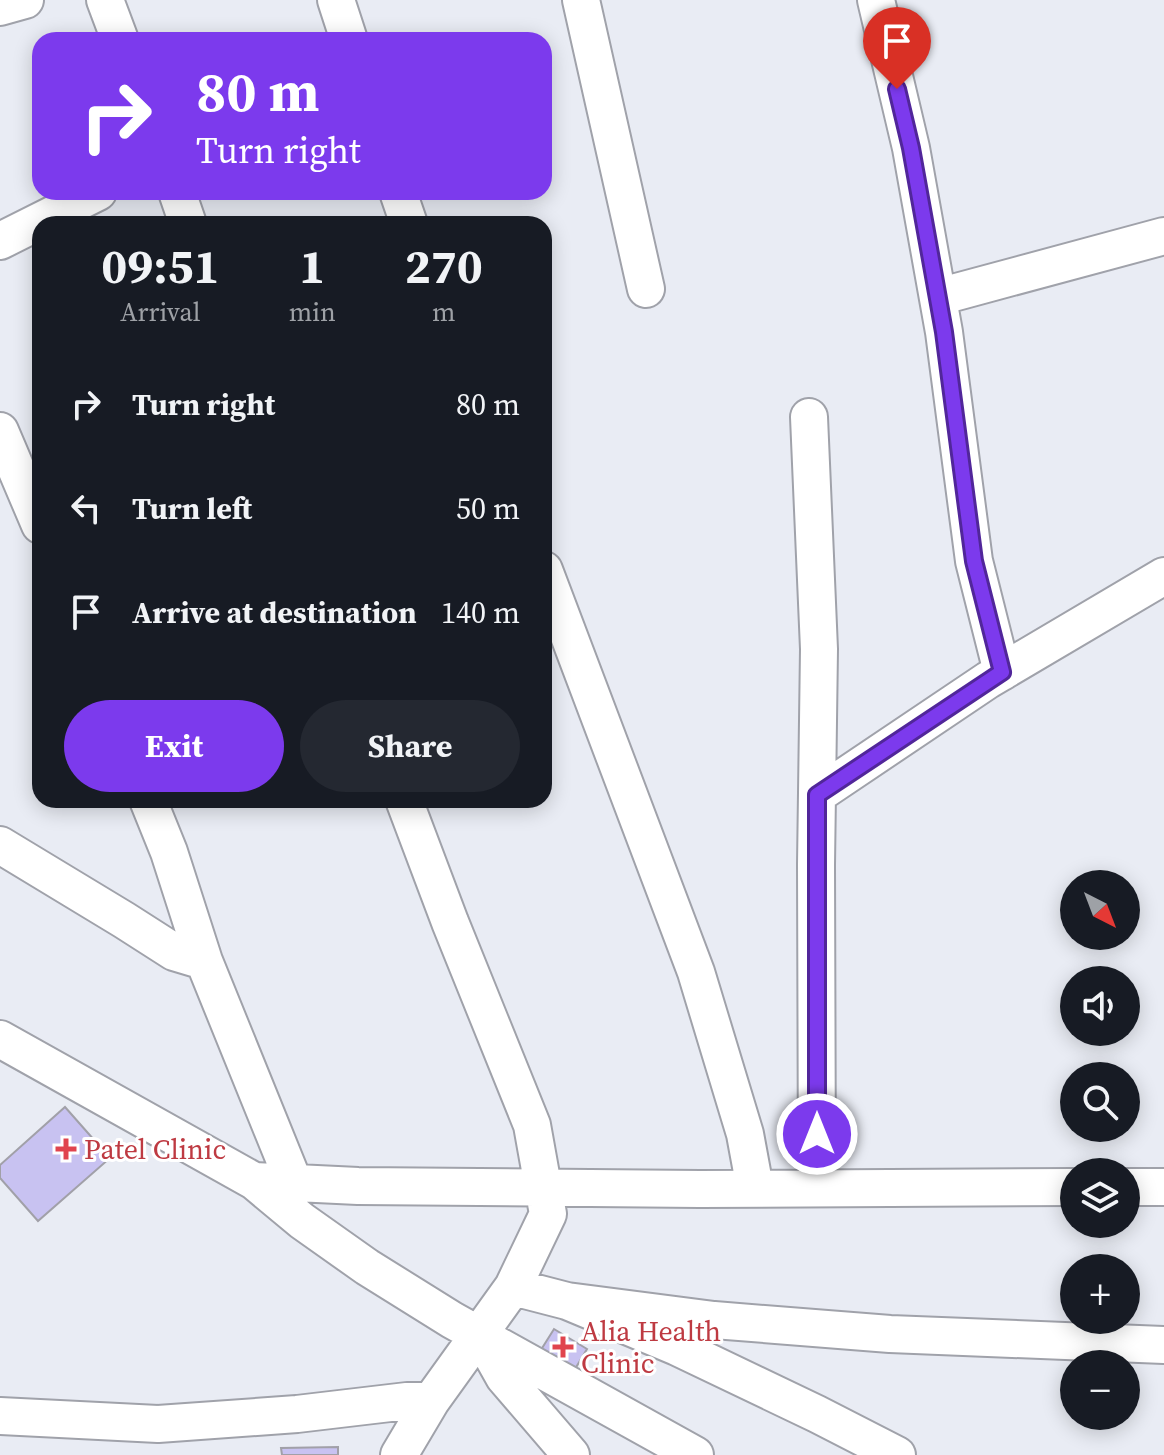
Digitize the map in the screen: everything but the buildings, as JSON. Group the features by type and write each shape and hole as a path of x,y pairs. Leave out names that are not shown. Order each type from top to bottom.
{"street":[{"path":"0,7 25,0"},
{"path":"105,0 117,32"},
{"path":"336,0 346,32"},
{"path":"581,0 646,289"},
{"path":"876,0 911,148 944,332 974,561 1002,672"},
{"path":"50,216 82,200"},
{"path":"0,241 32,225"},
{"path":"938,297 1164,236"},
{"path":"809,417 819,649 817,1187"},
{"path":"0,431 22,492 32,510"},
{"path":"817,795 1002,672 1164,576"},
{"path":"552,591 696,972 745,1134 755,1188"},
{"path":"151,808 169,852 204,961 294,1183"},
{"path":"399,1455 431,1401 513,1287 548,1214 532,1125 407,808"},
{"path":"0,845 174,952 204,961"},
{"path":"0,1039 254,1181 302,1221 367,1267 480,1335 695,1455"},
{"path":"254,1181 358,1186 1060,1187"},
{"path":"1140,1187 1164,1187"},
{"path":"513,1287 567,1301 714,1320 890,1334 1164,1345"},
{"path":"567,1301 677,1347 897,1455"},
{"path":"480,1335 504,1377 571,1455"},
{"path":"0,1416 158,1424 431,1401"}],"place":[{"name":"Patel Clinic","path":"66,1149"},
{"name":"Alia Health Clinic","path":"563,1347"}],"route":[{"path":"817,1134 817,795 1002,672 974,561 944,332 911,148 897,89"}]}
